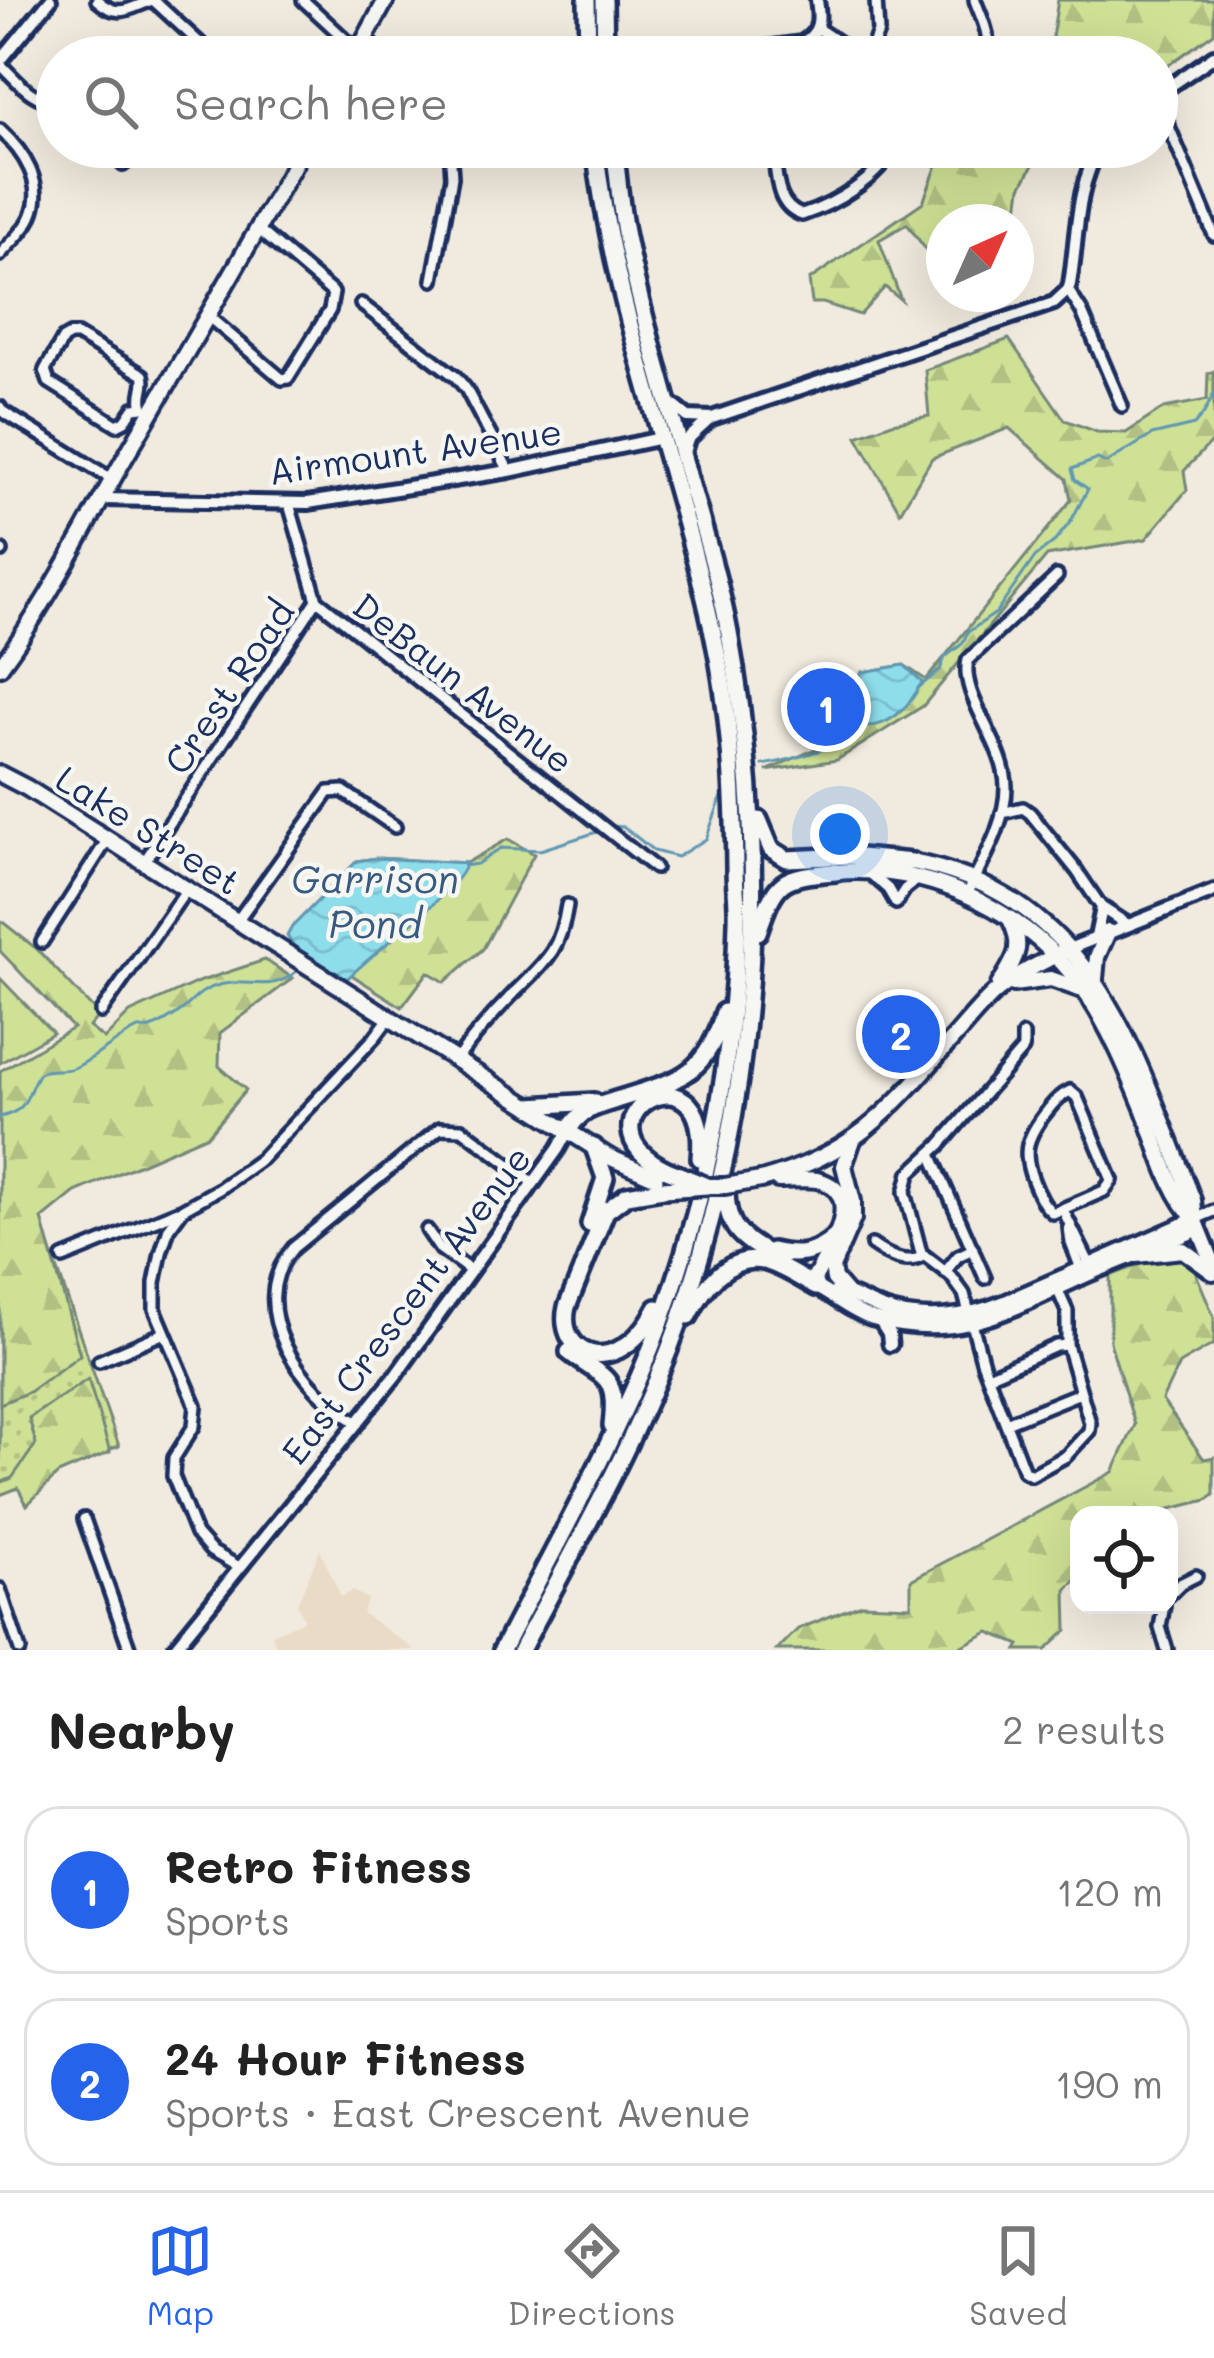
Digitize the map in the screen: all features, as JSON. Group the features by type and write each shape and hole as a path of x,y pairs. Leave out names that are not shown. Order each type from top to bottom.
{"highway":[{"path":"587,0 588,36"},
{"path":"604,0 604,36"},
{"path":"604,23 608,36"},
{"path":"502,1650 610,1439 653,1343 679,1268 719,1100 734,974 735,804 727,714 704,594 619,284 599,168"},
{"path":"617,168 626,237 729,629 743,713 754,870 744,1053 719,1190 656,1383"},
{"path":"750,783 763,836 782,858 865,856 912,862"},
{"path":"753,946 768,903 782,884 801,874 836,872"},
{"path":"568,1131 584,1111 681,1078 698,1066 718,1034 734,974"},
{"path":"665,1180 641,1154 631,1132 640,1106 659,1096 673,1096 685,1100 698,1119 701,1145 693,1217"},
{"path":"530,1106 609,1102"},
{"path":"594,1148 605,1183 555,1325 567,1350 610,1384 615,1402 610,1439"},
{"path":"727,1148 726,1203 737,1233 815,1283"},
{"path":"679,1268 651,1319 630,1343 599,1355 586,1353 572,1342 565,1313 610,1206 665,1180 706,1186"},
{"path":"759,1247 805,1254 836,1237"},
{"path":"521,1650 701,1294 740,1263 761,1261 815,1283"}],"main road":[{"path":"367,36 386,0"},
{"path":"0,667 103,499 147,409 209,317 292,168"},
{"name":"Lake Street","path":"2,774 568,1131"},
{"path":"912,862 1022,909 1062,952 1124,1063 1182,1204 1203,1223"},
{"path":"836,872 866,871 970,888 1095,979 1131,1046 1203,1223 1214,1269"},
{"path":"761,1180 806,1166 853,1140 893,1107 998,990 1019,947 1010,919"},
{"path":"1095,979 1102,935"},
{"path":"998,990 1062,952"},
{"path":"998,990 1055,979 1089,997"},
{"name":"East Crescent Avenue","path":"568,1131 620,1163 665,1180"},
{"path":"846,1293 834,1279 832,1267 853,1219 844,1169 853,1140"},
{"path":"706,1186 761,1180 815,1180 830,1186 843,1208 842,1223 815,1283"},
{"path":"1087,1270 1136,1255 1203,1223"},
{"path":"815,1283 908,1320 940,1327 1005,1313 1055,1284 1203,1223"},
{"path":"1136,1255 1183,1250 1214,1269"},
{"path":"815,1283 850,1309 880,1320 908,1320"},
{"path":"880,1320 890,1344"}],"street":[{"path":"36,97 0,62 50,0"},
{"path":"97,0 120,12 153,0 192,36"},
{"path":"303,0 345,36"},
{"path":"810,36 818,0"},
{"path":"876,0 876,36"},
{"path":"975,0 987,36"},
{"path":"814,32 818,36"},
{"path":"814,32 822,36"},
{"path":"1178,82 1214,56"},
{"path":"0,130 28,163 35,197 30,220 0,254"},
{"path":"1178,148 1214,235"},
{"path":"433,280 451,168"},
{"path":"776,168 782,201 802,215 880,168"},
{"path":"667,400 693,419 712,418 1054,303 1068,290 1089,168"},
{"path":"209,317 282,379 288,378 330,310 333,293 258,230"},
{"path":"1068,290 1122,406"},
{"path":"361,304 456,377 509,471"},
{"path":"77,334 143,374 146,381 140,399 147,409 134,408 116,425 49,382 45,370 63,339 77,334"},
{"path":"1,411 112,480"},
{"path":"683,455 688,439 712,418"},
{"name":"Airmount Avenue","path":"103,499 308,503 509,471 661,438"},
{"name":"DeBaun Avenue","path":"289,503 317,600 655,868"},
{"path":"970,888 1002,812 1006,790 1003,764 966,668 970,657 1057,576"},
{"name":"Crest Road","path":"144,862 317,600"},
{"path":"237,921 329,793 343,791 395,827"},
{"path":"1002,812 1023,808 1030,813 1102,908 1128,925"},
{"path":"42,942 108,839"},
{"path":"866,871 888,889 896,903 919,878"},
{"path":"101,1012 187,890"},
{"path":"1062,952 1214,891"},
{"path":"457,1059 543,967 561,938 567,905"},
{"path":"1102,908 1102,935"},
{"path":"64,1258 183,1209 261,1159 390,1017"},
{"path":"1023,1035 1023,1049 910,1172 904,1188 923,1256 962,1289 988,1376 1024,1472 1031,1475 1066,1456 1088,1435 1090,1423 1067,1345 1068,1317 1055,1284"},
{"path":"1065,1216 1104,1191 1112,1180 1077,1097 1070,1091 1058,1097 1037,1124 1027,1150 1030,1174 1044,1205 1065,1216 1080,1240 1087,1270"},
{"path":"358,1423 320,1393 290,1354 280,1332 272,1299 285,1258 440,1128 462,1130 534,1183"},
{"name":"East Crescent Avenue","path":"173,1650 358,1423 568,1131"},
{"path":"931,1154 985,1278"},
{"path":"183,1209 169,1228 155,1283 155,1309 196,1406 194,1426 174,1458 175,1484 203,1543 239,1568"},
{"path":"1203,1223 1214,1211"},
{"path":"428,1230 439,1248 471,1270"},
{"path":"872,1245 895,1258 923,1256"},
{"path":"945,1272 958,1256 973,1249"},
{"path":"99,1361 164,1333"},
{"path":"988,1376 1067,1345"},
{"path":"1006,1423 1080,1393"},
{"path":"84,1519 130,1650"},
{"path":"1178,1586 1196,1576"},
{"path":"0,1589 20,1650"},
{"path":"1162,1614 1160,1627 1166,1650"}],"shaded area":[{"path":"320,1550 341,1597 353,1591 368,1599 362,1613 415,1650 277,1650 272,1634 304,1620 297,1604"}],"green space":[{"path":"1058,0 1214,0 1214,33 1178,58 1178,36 1052,36"},
{"path":"936,168 1031,168 1019,204 926,204 926,250 907,224 879,240 901,300 885,287 860,315 812,303 809,280 923,202"},
{"path":"1009,339 1065,420 1097,432 1126,433 1164,408 1207,400 1208,373 1214,371 1214,439 1184,471 1187,490 1146,539 1047,556 923,706 837,760 766,771 864,727 853,687 862,672 904,665 926,680 1071,500 1067,479 1009,428 932,458 900,512 857,436 929,416 925,370"},
{"path":"508,839 534,854 483,949 445,982 428,972 402,1007 297,940 357,861 466,863"},
{"path":"0,920 37,949 99,1015 89,1027 104,1039 130,1013 198,982 265,960 293,978 220,1033 219,1066 246,1090 208,1135 75,1192 42,1219 80,1355 29,1392 0,1404 0,1071 73,1028 0,951"},
{"path":"0,978 53,1033 0,1063"},
{"path":"0,1172 35,1205 119,1446 0,1491"},
{"path":"1164,1255 1190,1259 1214,1317 1214,1344 1179,1364 1162,1400 1204,1459 1214,1457 1214,1495 1178,1507 1070,1506 1067,1630 1046,1650 1017,1650 1020,1645 989,1632 954,1650 777,1650 798,1629 861,1604 911,1606 911,1580 1113,1472 1135,1425 1110,1342 1110,1276"},
{"path":"88,1379 110,1452 58,1474 27,1505 18,1488 0,1495 0,1483 12,1478 36,1444 29,1418"}],"water":[{"path":"904,665 922,682 917,691 891,719 864,727 853,687 862,672"},
{"name":"Garrison Pond","path":"357,861 466,863 432,905 348,978 340,978 297,951 287,936"}],"waterway":[{"path":"918,688 940,670 945,657 962,644 968,632 996,613 1035,557 1071,521 1088,489 1075,480 1072,469 1098,459 1106,463 1152,435 1194,425 1214,394"},
{"path":"763,765 818,751 867,726"},
{"path":"612,826 624,827 654,851 677,857 706,839 722,796"},
{"path":"464,866 477,864 501,848 540,850 600,831"},
{"path":"0,1117 22,1106 39,1073 76,1067 132,1032 167,1020 208,989 269,984 301,967"}],"place":[{"name":"Retro Fitness","path":"826,707"},
{"name":"24 Hour Fitness","path":"901,1034"}]}
